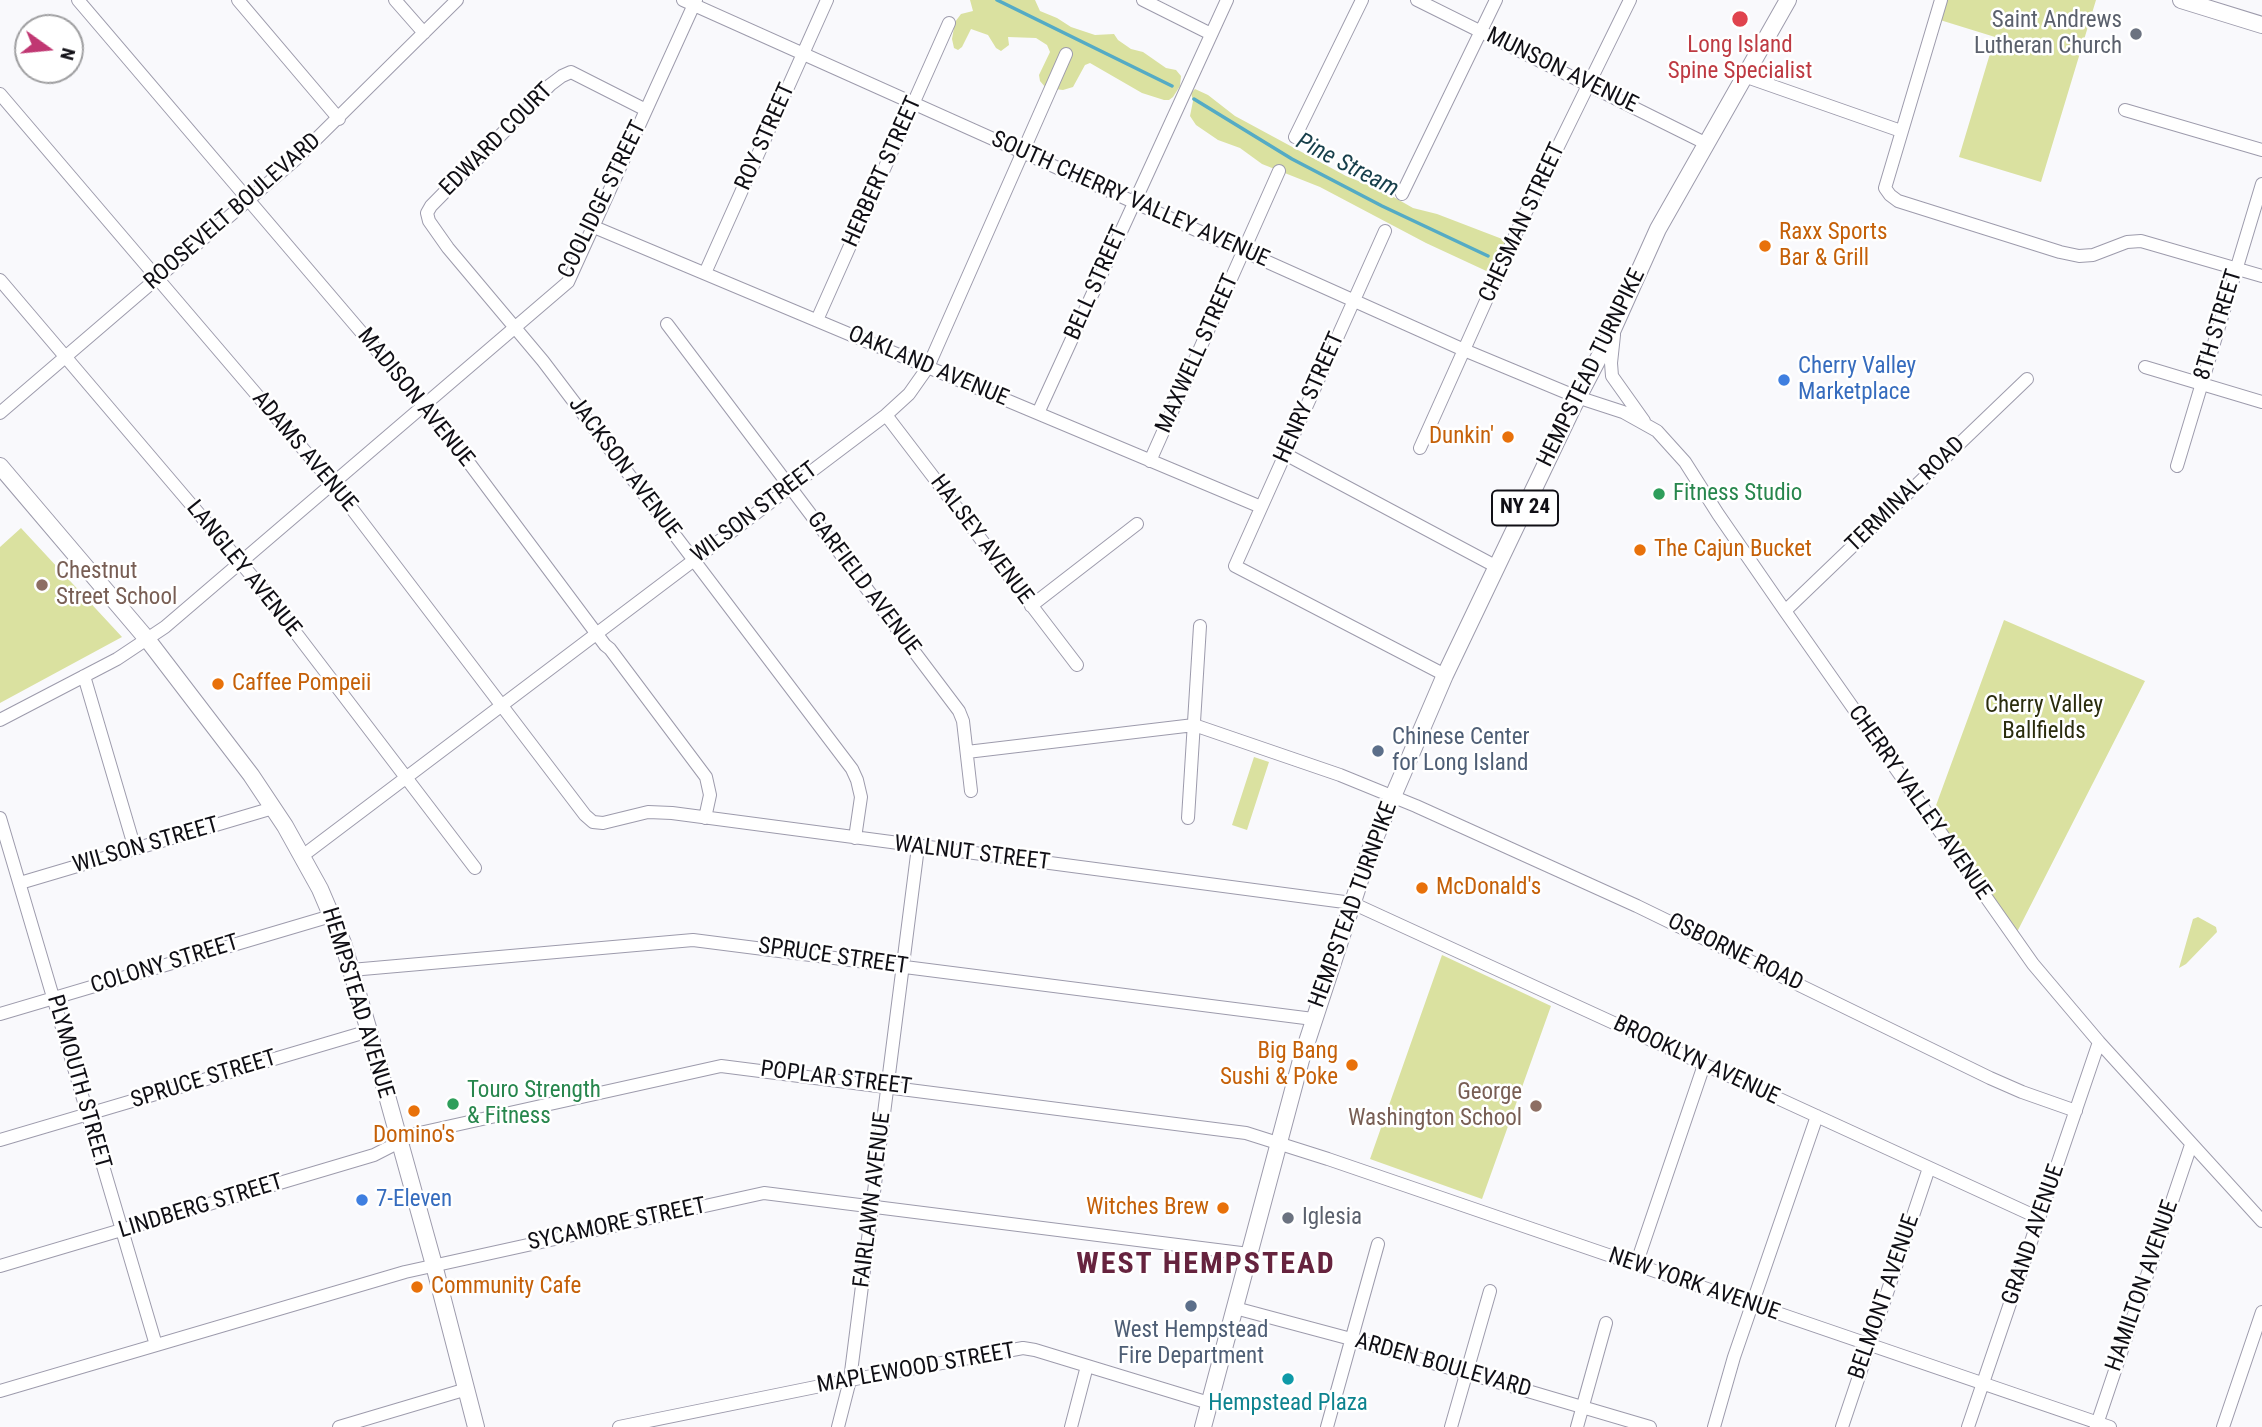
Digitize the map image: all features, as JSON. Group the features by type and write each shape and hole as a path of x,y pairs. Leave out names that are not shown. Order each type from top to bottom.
{"main road":[{"name":"HEMPSTEAD TURNPIKE","path":"1203,1427 1313,1020 1370,850 1445,675 1658,229 1787,0"},
{"path":"2181,0 2262,24"},
{"name":"HEMPSTEAD AVENUE","path":"0,466 147,639 251,775 320,888 351,971 369,1031 434,1265 475,1427"}],"street":[{"name":"MADISON AVENUE","path":"78,0 424,406 706,777 710,795 705,818"},
{"path":"238,0 339,119"},
{"path":"395,0 424,33"},
{"name":"ROOSEVELT BOULEVARD","path":"0,412 158,279 339,119 457,0"},
{"name":"ROY STREET","path":"705,273 827,0"},
{"path":"1143,0 1211,34"},
{"name":"BELL STREET","path":"1038,413 1227,0"},
{"path":"1295,137 1362,0"},
{"name":"MUNSON AVENUE","path":"1417,0 1707,144"},
{"path":"1402,194 1496,0"},
{"name":"CHESMAN STREET","path":"1420,448 1524,216 1630,0"},
{"path":"1941,0 1885,188 1890,195 1898,201 2079,256 2093,255 2127,242 2141,241 2262,276"},
{"name":"SOUTH CHERRY VALLEY AVENUE","path":"691,2 1464,350 1577,397"},
{"name":"COOLIDGE STREET","path":"0,720 117,659 165,627 568,282 646,110 691,2"},
{"name":"HERBERT STREET","path":"817,320 949,23"},
{"name":"WILSON STREET","path":"301,857 886,415 909,394 928,367 1066,54"},
{"name":"EDWARD COURT","path":"427,213 430,206 562,76 571,72 646,110"},
{"path":"1744,76 1901,131"},
{"name":"ADAMS AVENUE","path":"0,94 333,484 593,822"},
{"path":"2125,110 2262,150"},
{"name":"MAXWELL STREET","path":"1150,460 1279,171"},
{"name":"8TH STREET","path":"2177,466 2262,184"},
{"name":"JACKSON AVENUE","path":"427,213 448,248 516,327 852,769 858,780 861,797 855,838"},
{"name":"OAKLAND AVENUE","path":"594,227 1261,507"},
{"name":"HENRY STREET","path":"1385,231 1235,566 1445,675"},
{"name":"LANGLEY AVENUE","path":"0,280 240,562 475,868"},
{"path":"1616,321 1612,376 1647,424"},
{"name":"GARFIELD AVENUE","path":"667,324 959,711 963,721 971,791"},
{"path":"2145,367 2262,402"},
{"name":"TERMINAL ROAD","path":"1785,611 2027,379"},
{"name":"CHERRY VALLEY AVENUE","path":"1577,397 1616,409 1647,424 1679,454 1785,611 2033,964 2099,1042 2262,1221"},
{"name":"HALSEY AVENUE","path":"886,415 1077,665"},
{"path":"1285,454 1497,567"},
{"path":"1031,606 1137,524"},
{"path":"1188,818 1200,626"},
{"path":"84,676 135,849"},
{"path":"967,752 1194,725"},
{"name":"OSBORNE ROAD","path":"1194,725 1393,796 1637,906 2022,1092 2076,1111"},
{"name":"WILSON STREET","path":"20,883 273,808"},
{"name":"WALNUT STREET","path":"593,822 603,823 648,812 705,818 1352,903"},
{"name":"PLYMOUTH STREET","path":"0,818 156,1345"},
{"name":"FAIRLAWN AVENUE","path":"838,1427 850,1380 918,847"},
{"name":"BROOKLYN AVENUE","path":"1352,903 2039,1218"},
{"name":"COLONY STREET","path":"0,1014 331,916"},
{"name":"SPRUCE STREET","path":"351,971 693,940 1313,1020"},
{"name":"SPRUCE STREET","path":"0,1140 369,1031"},
{"name":"GRAND AVENUE","path":"1968,1427 2099,1042"},
{"path":"1636,1265 1704,1065"},
{"name":"POPLAR STREET","path":"399,1141 415,1134 721,1066 1246,1133 1278,1144"},
{"path":"1714,1427 1752,1305 1817,1116"},
{"name":"LINDBERG STREET","path":"0,1266 374,1155 399,1141"},
{"name":"NEW YORK AVENUE","path":"1278,1144 1328,1158 2101,1426"},
{"name":"HAMILTON AVENUE","path":"2101,1426 2191,1145"},
{"name":"BELMONT AVENUE","path":"1842,1427 1929,1168"},
{"name":"SYCAMORE STREET","path":"0,1391 434,1265 764,1193 1249,1255"},
{"path":"1327,1427 1378,1244"},
{"path":"1451,1427 1490,1291"},
{"name":"ARDEN BOULEVARD","path":"1235,1308 1352,1339 1650,1427"},
{"path":"2223,1427 2262,1312"},
{"path":"1577,1427 1606,1323"},
{"name":"MAPLEWOOD STREET","path":"619,1427 1023,1348 1209,1403"},
{"path":"1071,1427 1087,1366"},
{"path":"339,1427 467,1389"}],"green space":[{"path":"970,0 1035,0 1040,11 1071,27 1095,35 1114,34 1131,49 1143,52 1166,68 1176,70 1181,76 1180,86 1173,97 1164,100 1142,93 1090,63 1085,65 1073,87 1063,90 1046,88 1039,75 1050,52 1047,45 1036,38 1008,37 1009,45 1001,51 988,35 971,29 962,47 958,50 954,48 952,39 955,22 961,14 973,11"},
{"path":"1946,0 2096,0 2041,182 1959,157 1995,37 1940,20"},
{"path":"1195,89 1208,95 1235,116 1346,176 1383,191 1413,208 1437,214 1510,242 1495,275 1426,243 1320,187 1262,164 1240,148 1218,140 1196,125 1190,116 1193,101 1191,93"},
{"name":"Chestnut Street School","path":"21,528 122,637 0,703 0,547"},
{"name":"Cherry Valley Ballfields","path":"2004,620 2145,681 2016,934 1931,819"},
{"path":"1254,757 1269,762 1247,830 1232,825"},
{"path":"2198,917 2216,927 2217,932 2179,968 2193,919"},
{"path":"1442,955 1551,1006 1482,1199 1370,1159"}],"waterway":[{"name":"Pine Stream","path":"997,0 1172,86"},
{"name":"Pine Stream","path":"1194,99 1292,159 1382,206 1488,256"}],"place":[{"name":"Long Island Spine Specialist","path":"1740,19"},
{"name":"Saint Andrews Lutheran Church","path":"2136,34"},
{"name":"Raxx Sports Bar & Grill","path":"1765,246"},
{"name":"Cherry Valley Marketplace","path":"1784,380"},
{"name":"Dunkin'","path":"1508,437"},
{"name":"Fitness Studio","path":"1659,494"},
{"name":"The Cajun Bucket","path":"1640,550"},
{"name":"Chestnut Street School","path":"42,585"},
{"name":"Caffee Pompeii","path":"218,684"},
{"name":"Chinese Center for Long Island","path":"1378,751"},
{"name":"McDonald's","path":"1422,888"},
{"name":"Big Bang Sushi & Poke","path":"1352,1065"},
{"name":"Touro Strength & Fitness","path":"453,1104"},
{"name":"George Washington School","path":"1536,1106"},
{"name":"Domino's","path":"414,1111"},
{"name":"7-Eleven","path":"362,1200"},
{"name":"Witches Brew","path":"1223,1208"},
{"name":"Iglesia","path":"1288,1218"},
{"name":"Community Cafe","path":"417,1287"},
{"name":"West Hempstead Fire Department","path":"1191,1306"},
{"name":"Hempstead Plaza","path":"1288,1379"}],"district":[{"name":"WEST HEMPSTEAD","path":"1206,1265"}]}
